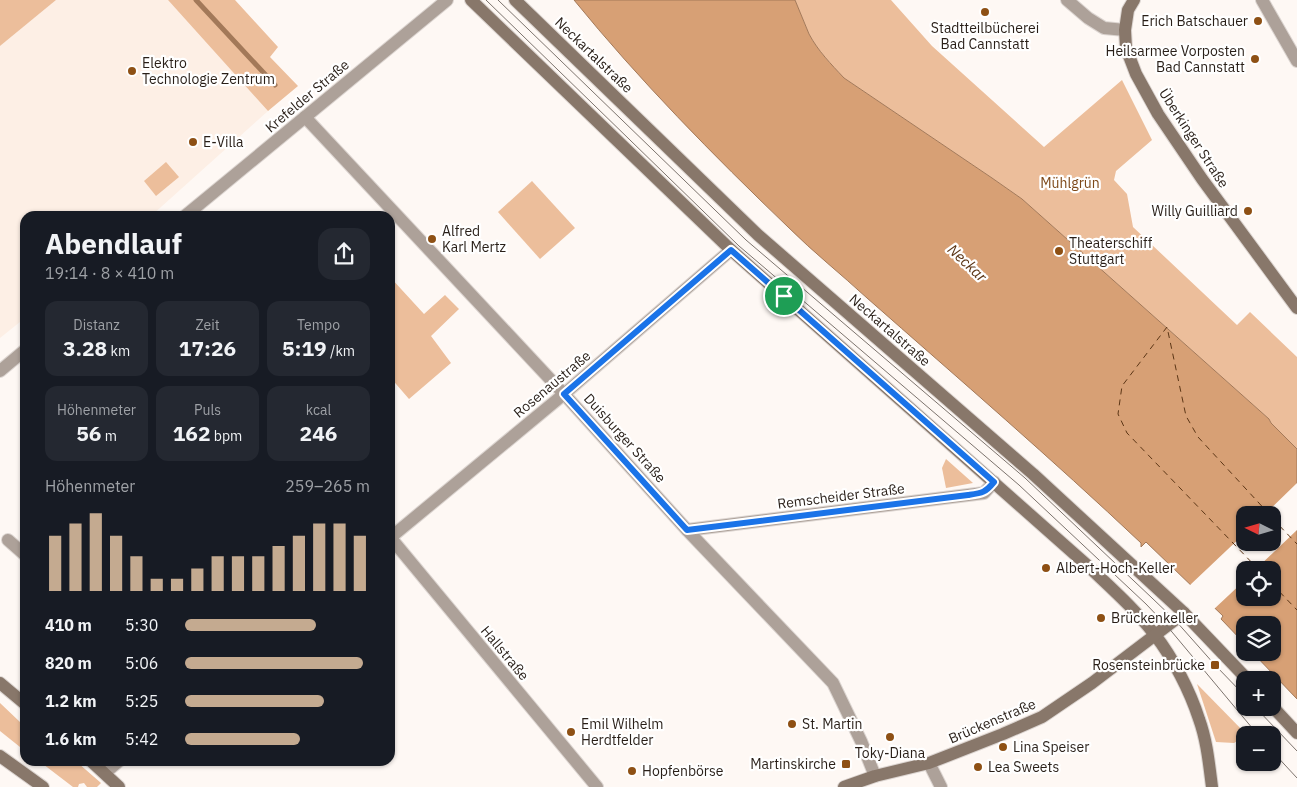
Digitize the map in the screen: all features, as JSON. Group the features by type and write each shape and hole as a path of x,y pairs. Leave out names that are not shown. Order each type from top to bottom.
{"main road":[{"path":"471,0 731,250 1088,566 1136,612 1174,663 1189,694 1199,719 1206,746 1212,787"},
{"name":"Neckartalstraße","path":"515,0 758,235 1033,474 1238,671"},
{"path":"1125,30 1128,10 1134,0"},
{"name":"Überkinger Straße","path":"1125,30 1126,48 1136,74 1158,114 1202,179 1297,308"},
{"name":"Brückenstraße","path":"844,787 875,776 929,763 995,738 1042,717 1092,683 1179,616"},
{"path":"0,682 20,700"},
{"path":"1281,716 1297,733"},
{"path":"0,756 43,787"},
{"path":"96,766 120,787"}],"street":[{"name":"Krefelder Straße","path":"191,211 447,0"},
{"path":"1067,0 1088,18 1104,28 1125,30"},
{"path":"1262,0 1297,61"},
{"name":"Duisburger Straße","path":"304,117 392,211"},
{"name":"Duisburger Straße","path":"395,214 564,394 687,530 832,683 861,741 875,776"},
{"name":"Rosenaustraße","path":"395,534 564,394 731,250"},
{"path":"0,371 20,354"},
{"name":"Remscheider Straße","path":"687,530 984,493 994,482"},
{"path":"8,540 20,551"},
{"name":"Hallstraße","path":"395,544 597,787"},
{"path":"929,763 941,787"},
{"path":"104,773 113,766"}],"shaded area":[{"path":"56,0 168,0 268,111 157,211 20,211 20,322 0,338 0,46"}],"green space":[{"path":"0,0 56,0 0,46"},
{"path":"168,0 235,0 278,47 270,57 298,86 268,111"},
{"name":"Mühlgrün","path":"795,0 891,0 932,46 1044,147 1122,80 1152,140 1116,171 1114,180 1127,194 1133,227 1237,325 1250,312 1297,357 1297,449 1269,419 1022,199 844,78 813,40"},
{"path":"166,162 179,177 156,196 144,181"},
{"path":"532,181 575,228 540,259 498,212"},
{"path":"395,282 424,314 445,295 459,309 431,336 451,363 409,399 395,383"},
{"path":"946,459 973,483 946,488 942,468"},
{"path":"1197,684 1238,726 1236,726 1236,742 1216,742"},
{"path":"0,703 20,722 20,747 0,731"},
{"path":"46,766 81,766 101,783 97,787 87,787 84,783 79,784 78,787 73,787"}],"water":[{"name":"Neckar","path":"574,0 795,0 813,40 844,78 1022,199 1269,419 1297,449 1297,699 1281,682 1281,671 1270,671 1261,661 1281,661 1281,616 1236,616 1236,635 1221,619 1223,616 1146,542 1141,547 1141,543 1074,481 817,254 732,172 624,59"}],"pier":[{"path":"1297,483 1297,530 1281,545 1281,506 1273,506"},
{"path":"1236,542 1236,551 1275,551 1264,561 1236,561 1236,588 1213,610 1189,586"}],"waterway":[{"path":"196,0 275,85"}],"ferry route":[{"path":"1236,546 1127,433 1118,414 1122,386 1167,327 1186,416 1198,437 1262,506"},
{"path":"1281,527 1297,544"},
{"path":"1241,551 1250,561"},
{"path":"1281,593 1297,610"}],"tram line":[{"path":"486,0 739,246 1019,485 1146,604 1167,626 1250,726"},
{"path":"498,0 746,240 1025,478 1175,620 1236,687"},
{"path":"1264,716 1297,751"},
{"path":"1281,761 1297,778"}],"place":[{"name":"Stadtteilbücherei Bad Cannstatt","path":"985,12"},
{"name":"Erich Batschauer","path":"1258,21"},
{"name":"Heilsarmee Vorposten Bad Cannstatt","path":"1255,59"},
{"name":"Elektro Technologie Zentrum","path":"132,71"},
{"name":"E-Villa","path":"193,142"},
{"name":"Willy Guilliard","path":"1248,211"},
{"name":"Alfred Karl Mertz","path":"432,239"},
{"name":"Theaterschiff Stuttgart","path":"1059,251"},
{"name":"Albert-Hoch-Keller","path":"1046,568"},
{"name":"Brückenkeller","path":"1101,618"},
{"name":"Rosensteinbrücke","path":"1215,665"},
{"name":"St. Martin","path":"792,724"},
{"name":"Emil Wilhelm Herdtfelder","path":"571,732"},
{"name":"Toky-Diana","path":"890,737"},
{"name":"Lina Speiser","path":"1003,747"},
{"name":"Martinskirche","path":"846,764"},
{"name":"Lea Sweets","path":"978,767"},
{"name":"Hopfenbörse","path":"632,771"}],"route":[{"path":"731,250 784,296 994,482 988,489 984,493 687,530 564,394 731,250"}]}
